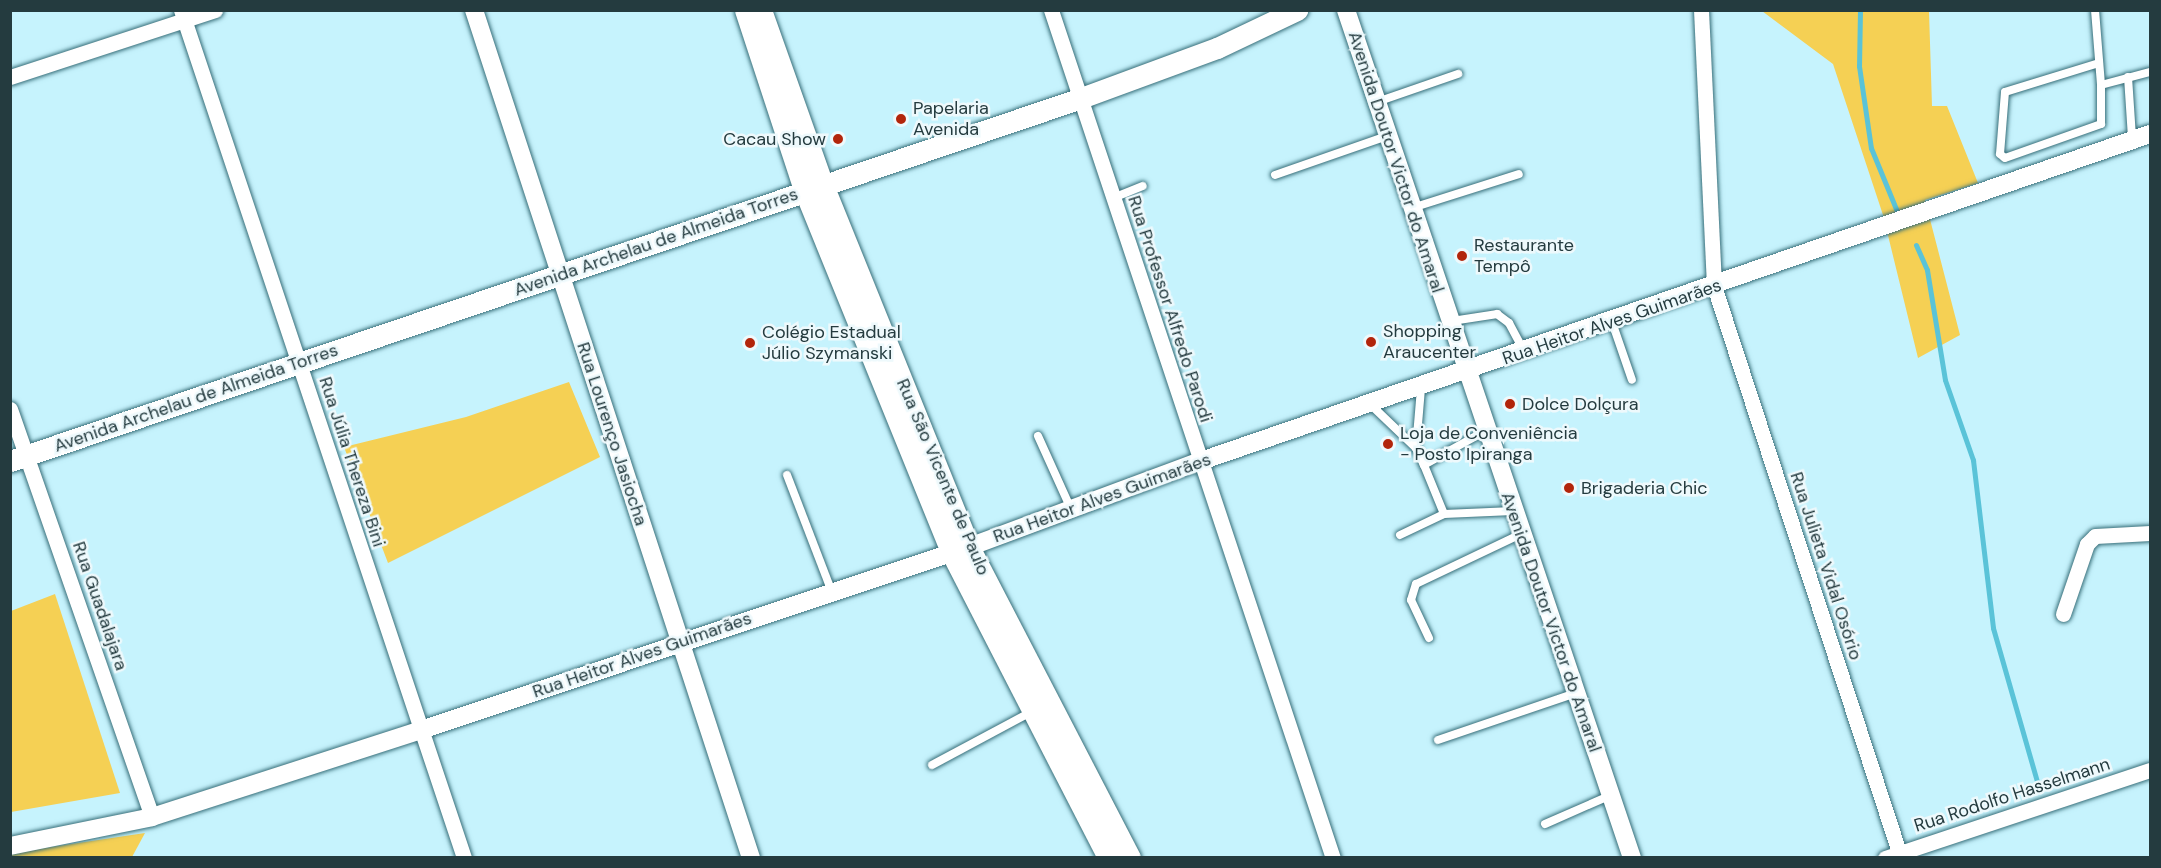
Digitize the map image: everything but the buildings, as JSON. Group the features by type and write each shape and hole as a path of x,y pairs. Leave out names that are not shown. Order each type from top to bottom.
{"main road":[{"path":"745,10 814,188"},
{"path":"761,10 814,188"},
{"name":"Avenida Archelau de Almeida Torres","path":"18,458 1081,98 1217,48 1297,10"},
{"name":"Rua São Vicente de Paulo","path":"814,188 960,550 1033,711 1108,858"},
{"name":"Rua São Vicente de Paulo","path":"960,550 1130,858"}],"street":[{"path":"10,77 183,16 215,10"},
{"name":"Rua Lourenço Jasiocha","path":"474,10 751,858"},
{"name":"Avenida Doutor Victor do Amaral","path":"1346,10 1485,431 1632,858"},
{"name":"Rua Julieta Vidal Osório","path":"1701,10 1714,286 1895,856"},
{"name":"Rua Professor Alfredo Parodi","path":"1051,11 1198,462 1333,858"},
{"name":"Rua Júlia Thereza Bini","path":"183,16 464,858"},
{"name":"Rua Heitor Alves Guimarães","path":"10,846 152,817 421,730 960,550 1198,462 1466,374 2151,134"},
{"name":"Rua Guadalajara","path":"10,409 18,458 152,817"},
{"path":"2063,614 2087,544 2095,536 2151,533"},
{"name":"Rua Rodolfo Hasselmann","path":"1895,856 2151,770"}],"lane":[{"path":"2095,10 2101,85 2103,123 2005,158 2002,117 2007,90 2099,63"},
{"path":"2101,85 2151,72"},
{"path":"1376,102 1458,74"},
{"path":"2128,77 2132,140"},
{"path":"1275,175 1387,136"},
{"path":"1411,209 1519,174"},
{"path":"1113,198 1143,186"},
{"path":"1449,322 1497,315 1509,322 1525,353"},
{"path":"1612,322 1632,380"},
{"path":"1416,447 1420,389"},
{"path":"1371,405 1416,447 1444,514"},
{"path":"1424,465 1485,431"},
{"path":"1038,436 1071,509"},
{"path":"787,475 832,592"},
{"path":"1400,535 1444,514 1513,511"},
{"path":"1429,638 1411,600 1416,584 1521,534"},
{"path":"1438,740 1576,693"},
{"path":"932,765 1033,711"},
{"path":"1545,824 1611,795"}],"shaded area":[{"path":"1762,11 1929,11 1932,106 1947,106 1978,183 1925,200 1960,335 1918,358 1883,215 1833,64"},
{"path":"569,382 600,457 388,563 344,447 466,417"},
{"path":"55,594 120,793 11,812 11,611"},
{"path":"145,833 132,857 11,858 11,853"}],"waterway":[{"path":"1860,10 1859,66 1871,148 1896,209"},
{"path":"1916,245 1927,270 1945,380 1973,460 1993,628 2037,781"}],"place":[{"name":"Papelaria Avenida","path":"901,119"},
{"name":"Cacau Show","path":"838,139"},
{"name":"Restaurante Tempô","path":"1462,256"},
{"name":"Shopping Araucenter","path":"1371,342"},
{"name":"Colégio Estadual Júlio Szymanski","path":"750,343"},
{"name":"Dolce Dolçura","path":"1510,404"},
{"name":"Loja de Conveniência - Posto Ipiranga","path":"1388,444"},
{"name":"Brigaderia Chic","path":"1569,488"}]}
